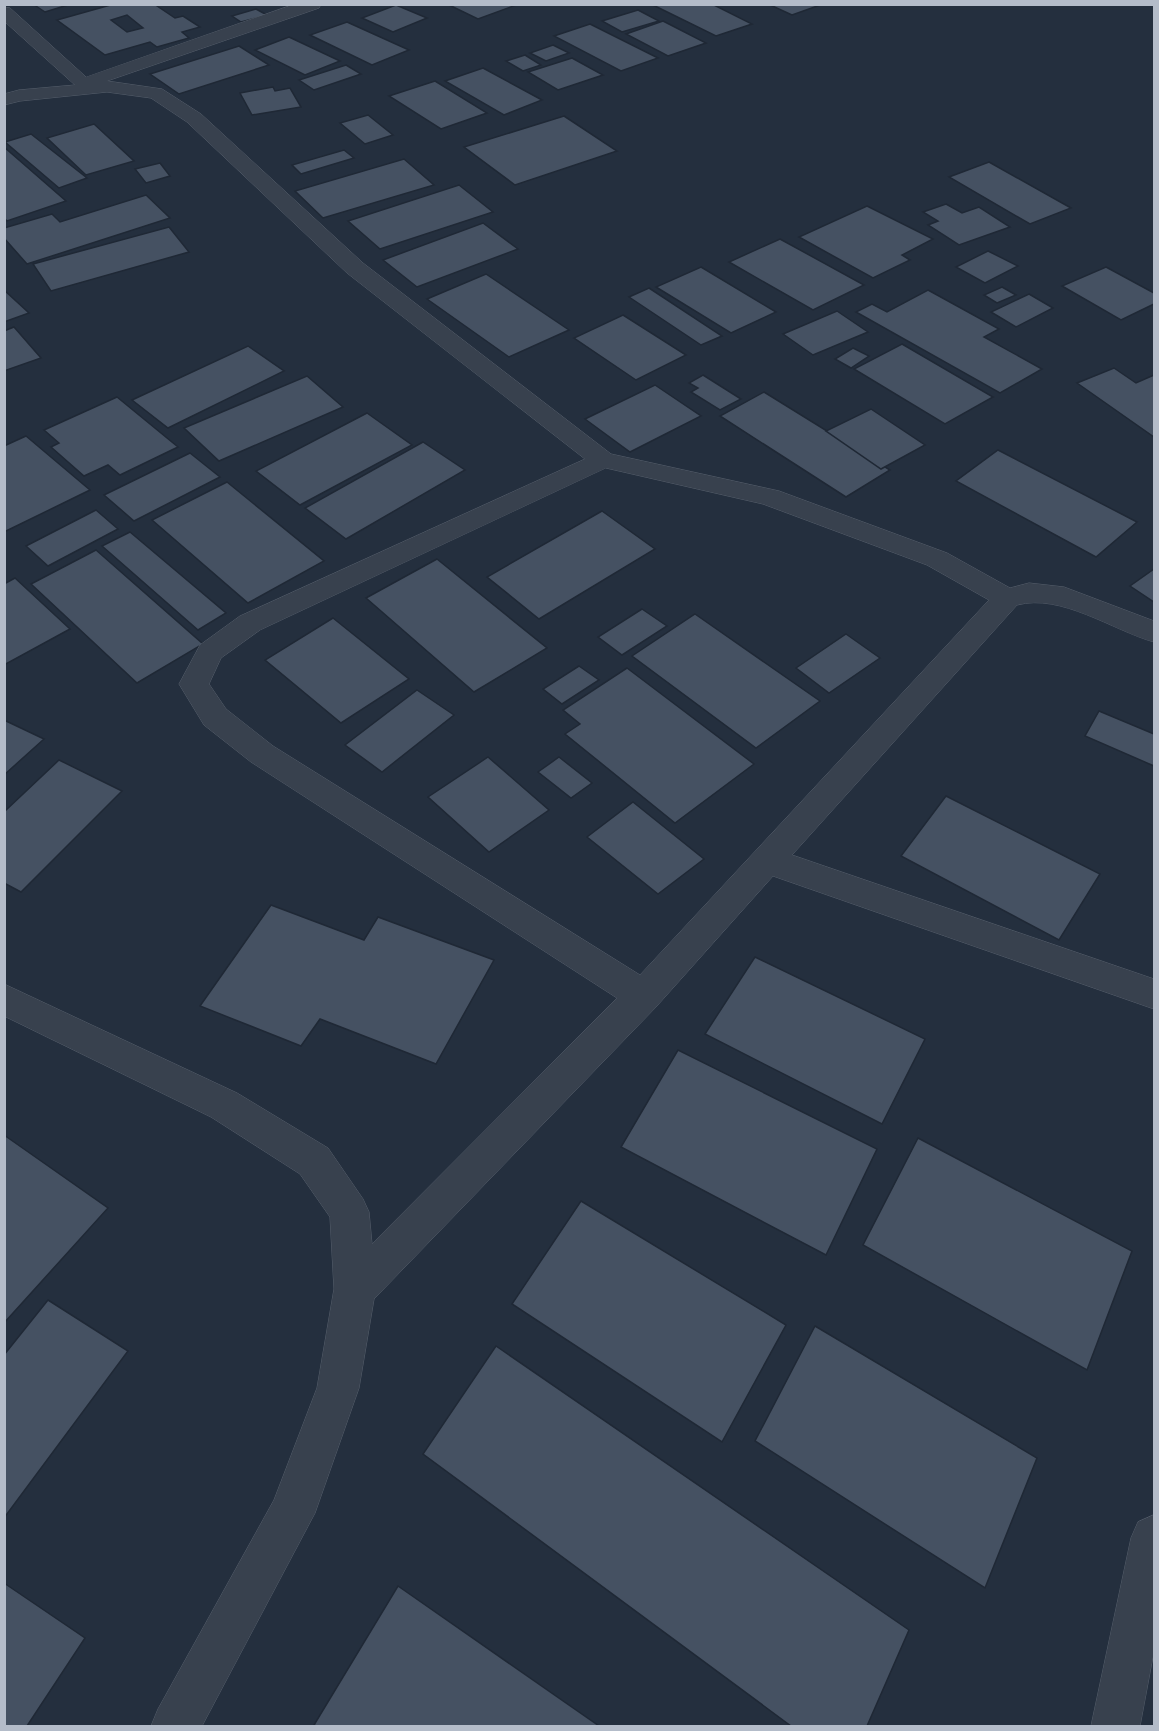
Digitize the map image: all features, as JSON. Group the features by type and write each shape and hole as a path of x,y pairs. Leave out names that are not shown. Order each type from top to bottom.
{"street":[{"path":"4,100 93,86 313,4"},
{"path":"4,12 93,86 156,93 194,118 355,268 603,460 770,498 937,559 1006,598"},
{"path":"603,460 250,623 210,652 194,684 215,717 262,754 643,996"},
{"path":"355,1289 643,996 1006,598 1029,592 1064,596 1155,632"},
{"path":"766,860 1155,994"},
{"path":"4,999 224,1105 314,1161 349,1212 355,1289 338,1388 292,1513 175,1726"},
{"path":"1115,1726 1155,1538"}],"building":[{"path":"33,4 71,4 45,12"},
{"path":"114,4 154,4 175,18 183,16 200,27 182,32 189,38 157,47 150,42 105,55 57,20","holes":["127,15 143,28 127,32 111,20"]},
{"path":"447,4 514,4 516,5 478,19"},
{"path":"660,4 712,4 752,24 716,36 655,6"},
{"path":"768,4 823,4 792,15"},
{"path":"396,5 427,18 393,32 362,18"},
{"path":"256,9 267,15 241,22 232,16"},
{"path":"638,10 659,21 622,32 602,21"},
{"path":"663,21 706,43 668,56 626,34"},
{"path":"347,22 409,50 372,65 310,35"},
{"path":"590,24 658,58 621,71 554,36"},
{"path":"289,37 340,61 305,75 255,50"},
{"path":"553,45 569,53 546,61 530,53"},
{"path":"239,46 269,65 179,94 150,74"},
{"path":"525,55 541,65 523,71 506,61"},
{"path":"572,58 603,75 558,90 528,72"},
{"path":"346,65 361,74 314,90 299,80"},
{"path":"483,68 542,100 504,115 445,81"},
{"path":"435,81 487,113 441,129 389,96"},
{"path":"273,87 275,91 290,88 301,107 252,115 240,93"},
{"path":"368,115 393,135 365,144 340,123"},
{"path":"564,116 617,151 515,185 464,147"},
{"path":"94,124 134,161 86,175 47,138"},
{"path":"31,134 87,178 59,188 5,142"},
{"path":"4,147 66,201 7,221 4,218"},
{"path":"344,150 354,158 301,174 292,165"},
{"path":"404,159 434,185 323,218 295,191"},
{"path":"989,162 1071,208 1030,224 949,177"},
{"path":"160,163 170,176 146,183 135,169"},
{"path":"459,185 493,212 380,249 348,221"},
{"path":"146,195 170,218 27,264 4,238 4,228 52,214 60,222"},
{"path":"946,204 962,213 979,207 1010,227 959,245 928,225 938,221 923,212"},
{"path":"867,206 933,239 902,255 910,260 873,278 799,237"},
{"path":"483,223 518,249 417,287 383,260"},
{"path":"169,227 189,252 51,291 33,264"},
{"path":"780,239 864,285 813,310 729,262"},
{"path":"988,251 1018,266 985,283 956,267"},
{"path":"701,267 776,312 731,333 656,287"},
{"path":"1106,267 1154,293 1154,304 1121,320 1062,286"},
{"path":"486,274 569,330 509,357 427,299"},
{"path":"1002,287 1016,295 997,303 984,295"},
{"path":"649,288 722,336 701,345 629,297"},
{"path":"4,290 29,313 4,322"},
{"path":"928,290 999,329 984,337 1042,369 1000,393 856,312 872,304 887,312"},
{"path":"1029,294 1053,308 1016,327 991,312"},
{"path":"837,311 868,332 813,355 783,334"},
{"path":"623,315 686,355 636,380 574,338"},
{"path":"14,327 41,358 4,371 4,331"},
{"path":"902,344 993,397 945,424 854,369"},
{"path":"248,346 284,371 168,428 132,400"},
{"path":"853,348 869,356 851,368 835,359"},
{"path":"1114,368 1136,383 1154,375 1154,437 1077,383"},
{"path":"703,375 741,399 720,410 691,392 698,388 689,383"},
{"path":"307,376 343,407 219,461 184,428"},
{"path":"655,385 701,416 630,452 585,419"},
{"path":"764,392 890,470 846,497 720,416"},
{"path":"117,397 178,447 120,475 108,465 84,476 51,447 59,443 44,430"},
{"path":"871,409 925,445 881,469 826,431"},
{"path":"367,413 412,445 300,505 256,471"},
{"path":"26,436 90,490 4,532 4,446"},
{"path":"423,442 465,470 346,539 305,508"},
{"path":"998,450 1137,522 1096,557 956,481"},
{"path":"190,453 220,477 134,521 104,495"},
{"path":"227,482 324,561 248,603 152,520"},
{"path":"96,510 118,529 48,566 26,546"},
{"path":"602,511 655,549 539,619 487,577"},
{"path":"130,532 226,613 198,630 102,546"},
{"path":"96,550 203,644 137,683 31,584"},
{"path":"437,559 547,648 474,692 366,598"},
{"path":"1154,569 1154,602 1130,586"},
{"path":"15,578 70,629 4,665 4,584"},
{"path":"642,609 667,626 622,655 598,637"},
{"path":"695,614 820,701 756,748 632,656"},
{"path":"333,618 409,679 341,723 265,660"},
{"path":"846,634 880,658 829,693 796,668"},
{"path":"579,666 599,680 562,704 543,689"},
{"path":"627,668 754,764 675,823 565,734 580,724 563,710"},
{"path":"417,690 454,715 382,772 345,745"},
{"path":"1099,711 1154,734 1154,766 1085,736"},
{"path":"4,720 44,739 4,775"},
{"path":"488,757 549,810 489,852 428,797"},
{"path":"559,757 592,783 571,798 538,772"},
{"path":"59,760 122,791 21,892 4,883 4,812"},
{"path":"946,796 1100,874 1059,940 901,856"},
{"path":"633,802 704,859 658,894 587,837"},
{"path":"271,905 364,940 378,917 494,960 436,1064 320,1019 301,1046 200,1006"},
{"path":"755,957 925,1039 882,1124 705,1034"},
{"path":"678,1050 877,1149 826,1255 621,1147"},
{"path":"4,1135 108,1208 4,1323"},
{"path":"918,1138 1132,1251 1087,1370 863,1245"},
{"path":"581,1201 786,1325 722,1442 512,1304"},
{"path":"48,1300 128,1351 4,1518 4,1355"},
{"path":"815,1326 1037,1458 985,1588 755,1441"},
{"path":"496,1346 909,1630 867,1726 791,1726 423,1454"},
{"path":"4,1583 85,1638 27,1726 4,1726"},
{"path":"398,1586 599,1726 314,1725"}]}
